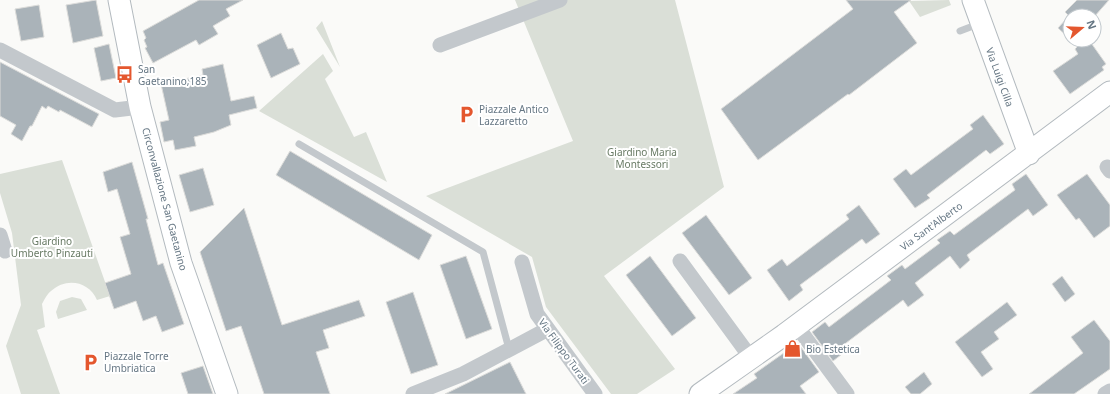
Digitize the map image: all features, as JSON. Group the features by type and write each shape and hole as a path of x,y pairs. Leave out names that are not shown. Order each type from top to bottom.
{"street":[{"name":"Circonvallazione San Gaetanino","path":"119,0 140,107 181,263 227,394"},
{"path":"440,45 560,0"},
{"name":"Via Luigi Cilla","path":"973,0 1029,154"},
{"path":"0,50 115,110 140,107"},
{"name":"Via Sant'Alberto","path":"700,394 796,326 1029,154 1110,92"},
{"path":"0,235 5,251"},
{"path":"680,261 751,358"},
{"name":"Via Filippo Turati","path":"522,262 537,314 595,394"},
{"path":"796,326 847,394"},
{"path":"413,394 431,391 548,329"},
{"path":"1105,394 1110,391"}],"lane":[{"path":"960,30 981,23"},
{"path":"299,144 483,252 510,349"}],"green space":[{"name":"Giardino Maria Montessori","path":"515,0 675,0 724,187 604,276 675,369 637,394 611,394 546,307 532,257 426,196 573,141"},
{"path":"949,0 951,5 920,17 909,1"},
{"path":"322,21 340,67 316,28"},
{"path":"323,54 333,71 325,79 354,137 366,132 387,182 259,111"},
{"name":"Giardino Umberto Pinzauti","path":"62,160 110,296 97,300 89,289 77,283 63,284 48,294 42,304 45,327 37,330 60,394 21,394 6,346 21,305 12,233 0,193 0,174"},
{"path":"72,297 81,299 87,310 58,319 56,312 60,301"}],"building":[{"path":"96,0 103,36 73,43 66,5"},
{"path":"199,0 243,0 226,9 230,16 213,26 218,34 199,45 196,40 153,63 145,48 147,47 144,40 146,38 143,31"},
{"path":"846,0 911,0 894,12 917,43 849,95 848,94 758,160 721,109 853,9"},
{"path":"1077,0 1109,0 1102,8 1069,8"},
{"path":"39,5 44,37 21,41 15,9"},
{"path":"1062,24 1062,32 1058,28"},
{"path":"281,33 288,49 293,48 300,64 271,78 257,45"},
{"path":"109,44 116,78 101,81 94,48"},
{"path":"1095,48 1106,64 1102,67 1104,70 1070,94 1053,71 1078,54 1075,49"},
{"path":"0,62 99,114 92,127 60,110 59,112 48,106 46,109 42,106 32,126 30,126 22,141 11,134 16,125 0,116"},
{"path":"223,64 231,101 254,96 257,108 229,115 231,125 214,132 194,137 196,146 175,150 173,140 164,142 160,122 169,120 161,84 203,75 202,69"},
{"path":"983,115 1004,144 990,154 986,150 927,195 930,198 915,208 893,179 906,169 911,175 973,129 970,125"},
{"path":"290,151 432,235 419,260 276,175"},
{"path":"132,162 148,219 146,219 158,265 163,263 184,324 162,332 156,316 143,321 136,301 114,309 105,283 131,274 120,237 130,234 117,189 108,192 103,172"},
{"path":"203,168 214,205 190,212 179,175"},
{"path":"1026,174 1048,205 1033,216 1028,209 967,255 970,260 960,269 950,256 915,283 924,295 908,307 903,300 842,346 846,351 833,361 812,332 825,322 829,327 891,280 887,276 902,265 905,269 940,243 937,240 950,231 954,235 1015,190 1012,184"},
{"path":"1087,174 1110,205 1110,226 1094,238 1079,218 1076,220 1057,195"},
{"path":"859,205 880,234 866,244 862,239 800,285 803,290 789,301 767,270 782,259 787,266 849,219 846,215"},
{"path":"244,208 282,325 359,300 365,316 323,330 329,348 316,352 330,394 264,394 241,326 226,331 200,252"},
{"path":"706,215 752,278 729,295 682,233"},
{"path":"466,256 492,329 466,339 440,265"},
{"path":"650,256 696,318 672,336 626,275"},
{"path":"1062,276 1075,294 1065,302 1052,284"},
{"path":"413,292 438,365 411,374 386,302"},
{"path":"1007,302 1017,315 994,332 999,339 981,352 993,369 982,377 955,342"},
{"path":"1094,320 1110,341 1110,369 1074,394 1029,394 1083,353 1071,337"},
{"path":"798,343 819,372 800,386 806,394 733,394 757,378 754,374"},
{"path":"510,362 526,394 445,394"},
{"path":"203,366 213,394 188,394 181,373"},
{"path":"924,372 932,384 920,394 911,394 905,387"}],"place":[{"name":"San Gaetanino,185","path":"125,75"},
{"name":"Piazzale Antico Lazzaretto","path":"466,115"},
{"name":"Bio Estetica","path":"793,349"},
{"name":"Piazzale Torre Umbriatica","path":"91,362"}]}
